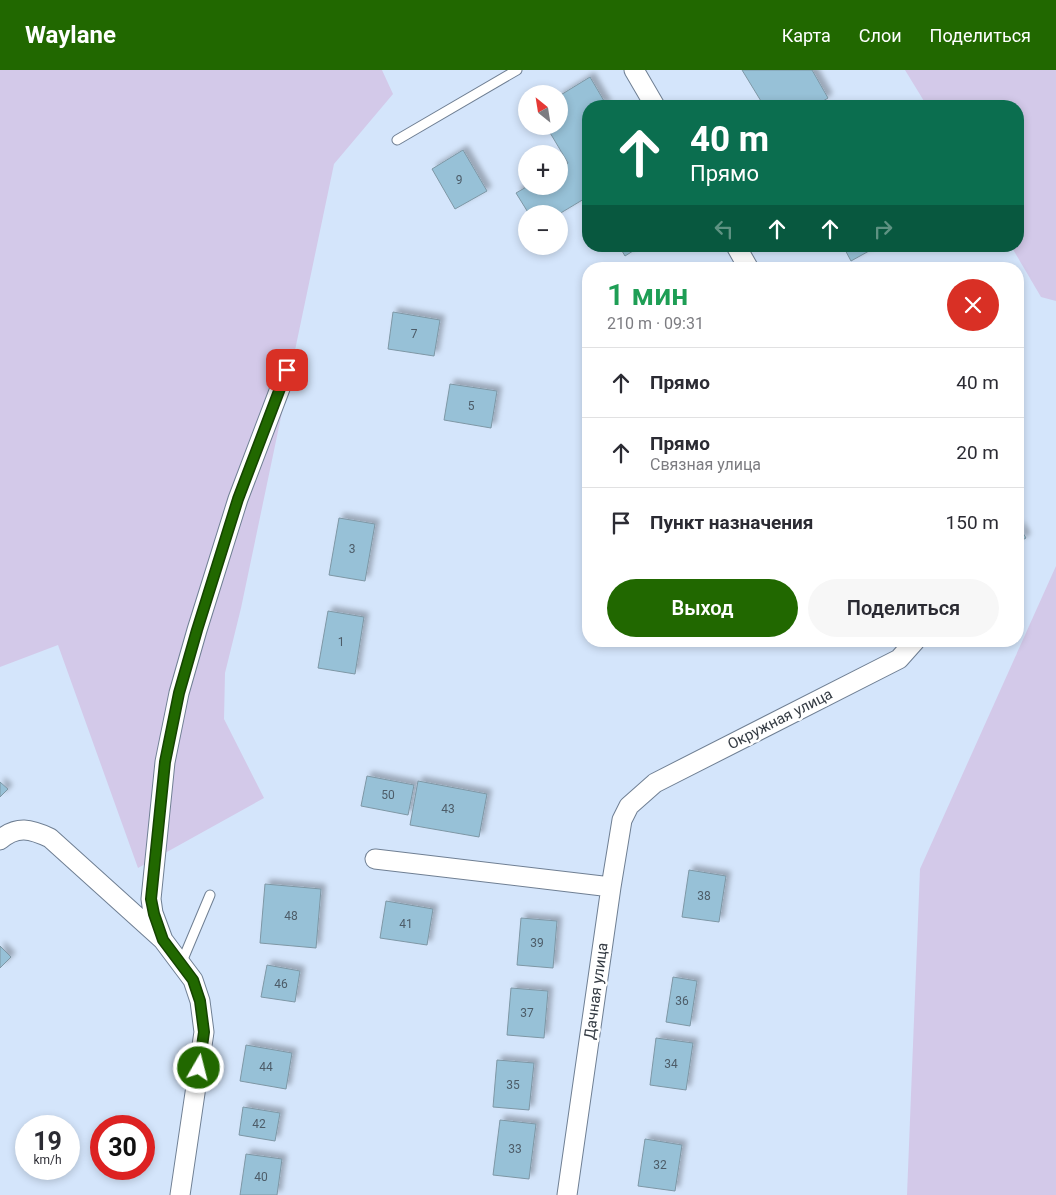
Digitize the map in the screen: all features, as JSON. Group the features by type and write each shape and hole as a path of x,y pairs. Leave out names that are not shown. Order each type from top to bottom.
{"street":[{"path":"634,70 652,100"},
{"path":"163,940 151,899 165,762 179,693 238,499 287,370"},
{"name":"Окружная улица","path":"642,793 655,783 899,658 909,647"},
{"name":"Дачная улица","path":"567,1195 622,820 629,806 642,793"},
{"path":"0,840 5,835 19,829 35,831 50,838 163,940 193,980 200,1001 204,1032 180,1195"},
{"path":"375,858 611,887"}],"lane":[{"path":"397,140 517,70"},
{"path":"181,964 210,895"}],"shaded area":[{"path":"0,70 382,70 393,94 334,164 241,608 225,673 224,719 264,798 138,868 58,645 0,667"},
{"path":"905,70 1056,70 1056,301 1041,297 1024,268 1024,262 1020,262 1015,252 1024,252 1024,100 923,100"},
{"path":"1056,566 1056,1195 907,1195 920,869 1020,647 1024,647 1024,637"}],"building":[{"path":"742,70 812,70 828,98 825,100 760,100"},
{"path":"590,77 603,100 582,100 582,200 568,209 568,205 523,205 516,193 518,192 518,195 568,195 568,145 557,145 551,135 568,135 568,90"},
{"path":"463,150 487,191 455,209 432,169"},
{"path":"623,252 631,252 625,256"},
{"path":"846,252 867,252 851,261"},
{"path":"393,312 440,320 434,356 388,349"},
{"path":"450,384 497,391 491,428 444,420"},
{"path":"339,518 375,524 365,581 329,575"},
{"path":"328,611 364,617 355,674 318,668"},
{"path":"367,776 414,785 408,815 361,806"},
{"path":"418,781 487,794 479,837 410,825"},
{"path":"0,782 8,789 0,797"},
{"path":"689,870 726,876 719,922 682,917"},
{"path":"265,884 321,889 316,948 260,943"},
{"path":"386,901 433,909 427,945 380,938"},
{"path":"521,918 557,921 553,968 517,965"},
{"path":"0,946 11,957 0,968"},
{"path":"267,965 300,971 295,1002 261,997"},
{"path":"673,977 697,981 690,1026 666,1022"},
{"path":"511,988 548,991 544,1038 507,1035"},
{"path":"656,1038 693,1043 686,1090 650,1085"},
{"path":"246,1045 292,1053 286,1089 240,1081"},
{"path":"497,1060 534,1063 529,1110 493,1107"},
{"path":"243,1107 280,1113 275,1141 239,1135"},
{"path":"500,1120 536,1124 529,1179 493,1175"},
{"path":"645,1139 682,1145 675,1191 638,1186"},
{"path":"246,1154 282,1159 277,1195 240,1195"}],"route":[{"path":"199,1068 204,1032 200,1001 193,980 163,940 151,899 165,762 179,693 197,630 238,499 287,370"}]}
